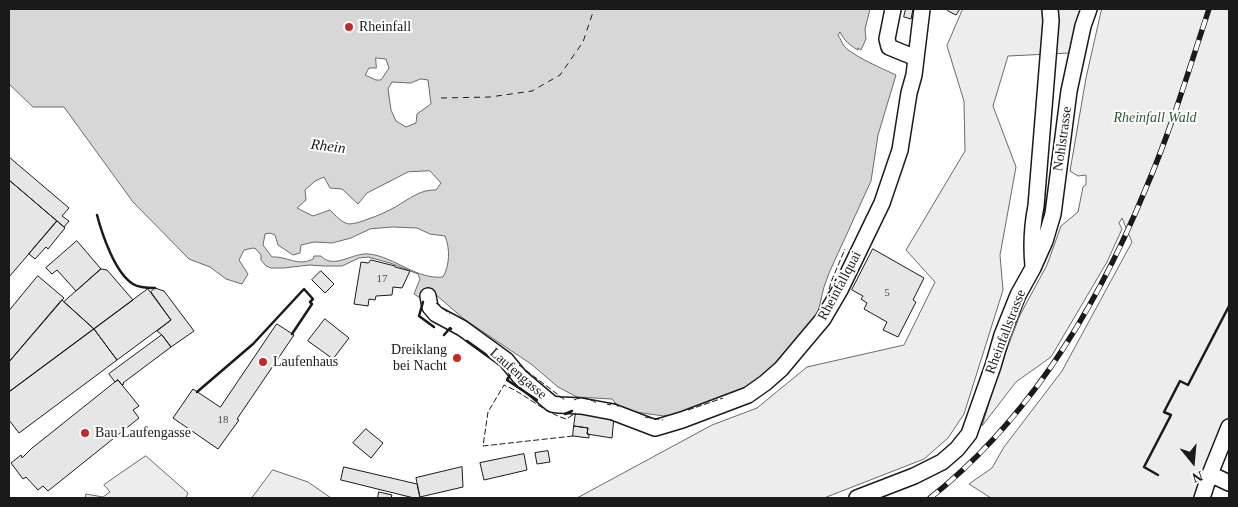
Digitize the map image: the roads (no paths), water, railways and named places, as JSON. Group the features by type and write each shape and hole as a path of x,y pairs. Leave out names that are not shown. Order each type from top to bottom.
{"street":[{"path":"893,9 887,39 889,47 916,58"},
{"name":"Rheinfallquai","path":"655,428 748,395 781,369 823,320 840,290 882,203 900,150 916,58 922,9"},
{"path":"1033,268 1031,250 1032,226 1036,206 1050,9"},
{"name":"Nohlstrasse","path":"1033,268 1045,241 1053,214 1069,91 1083,26 1089,9"},
{"name":"Rheinfallstrasse","path":"856,498 914,476 942,462 957,449 969,434 1002,335 1018,295 1033,268"},
{"name":"Laufengasse","path":"428,296 430,307 436,314 462,328 506,360 520,377 552,404 581,406 613,412 655,428"},
{"path":"1202,498 1229,427"},
{"path":"1210,474 1229,482"}],"water":[{"name":"Rhein","path":"9,9 870,9 865,29 866,39 861,50 849,44 840,32 838,35 848,50 896,75 878,135 871,181 829,273 817,316 769,374 743,393 715,400 670,416 621,410 612,399 577,397 558,387 531,364 464,319 435,294 431,292 422,299 414,294 420,279 418,274 390,263 368,257 359,258 342,266 309,265 271,268 266,266 261,260 261,255 253,248 244,250 239,260 248,274 242,284 226,279 210,267 189,259 133,202 64,107 33,107 9,84","holes":["376,58 386,59 389,68 381,80 365,75 369,68 376,68","421,79 428,80 431,104 417,114 416,123 406,127 396,121 391,110 388,89 392,82 410,83","430,171 441,183 436,190 420,193 383,213 364,221 349,224 330,210 313,216 297,208 306,200 305,190 315,181 324,177 330,188 342,189 358,204 367,193 408,172","393,227 417,228 430,234 445,236 448,256 447,267 443,277 424,275 388,259 369,254 338,261 314,256 313,259 308,261 297,262 272,257 263,245 265,234 270,233 275,235 278,245 293,255 300,253 301,245 314,242 332,243 351,238 370,229"]}],"railway":[{"path":"930,498 966,467 999,433 1030,396 1058,357 1083,317 1127,232 1155,166 1209,9"}],"place":[{"name":"Rheinfall","path":"349,27"},
{"name":"Dreiklang bei Nacht","path":"457,358"},
{"name":"Laufenhaus","path":"263,362"},
{"name":"Bau Laufengasse","path":"85,433"}],"park label":[{"name":"Rheinfall Wald","path":"1155,118"}]}
